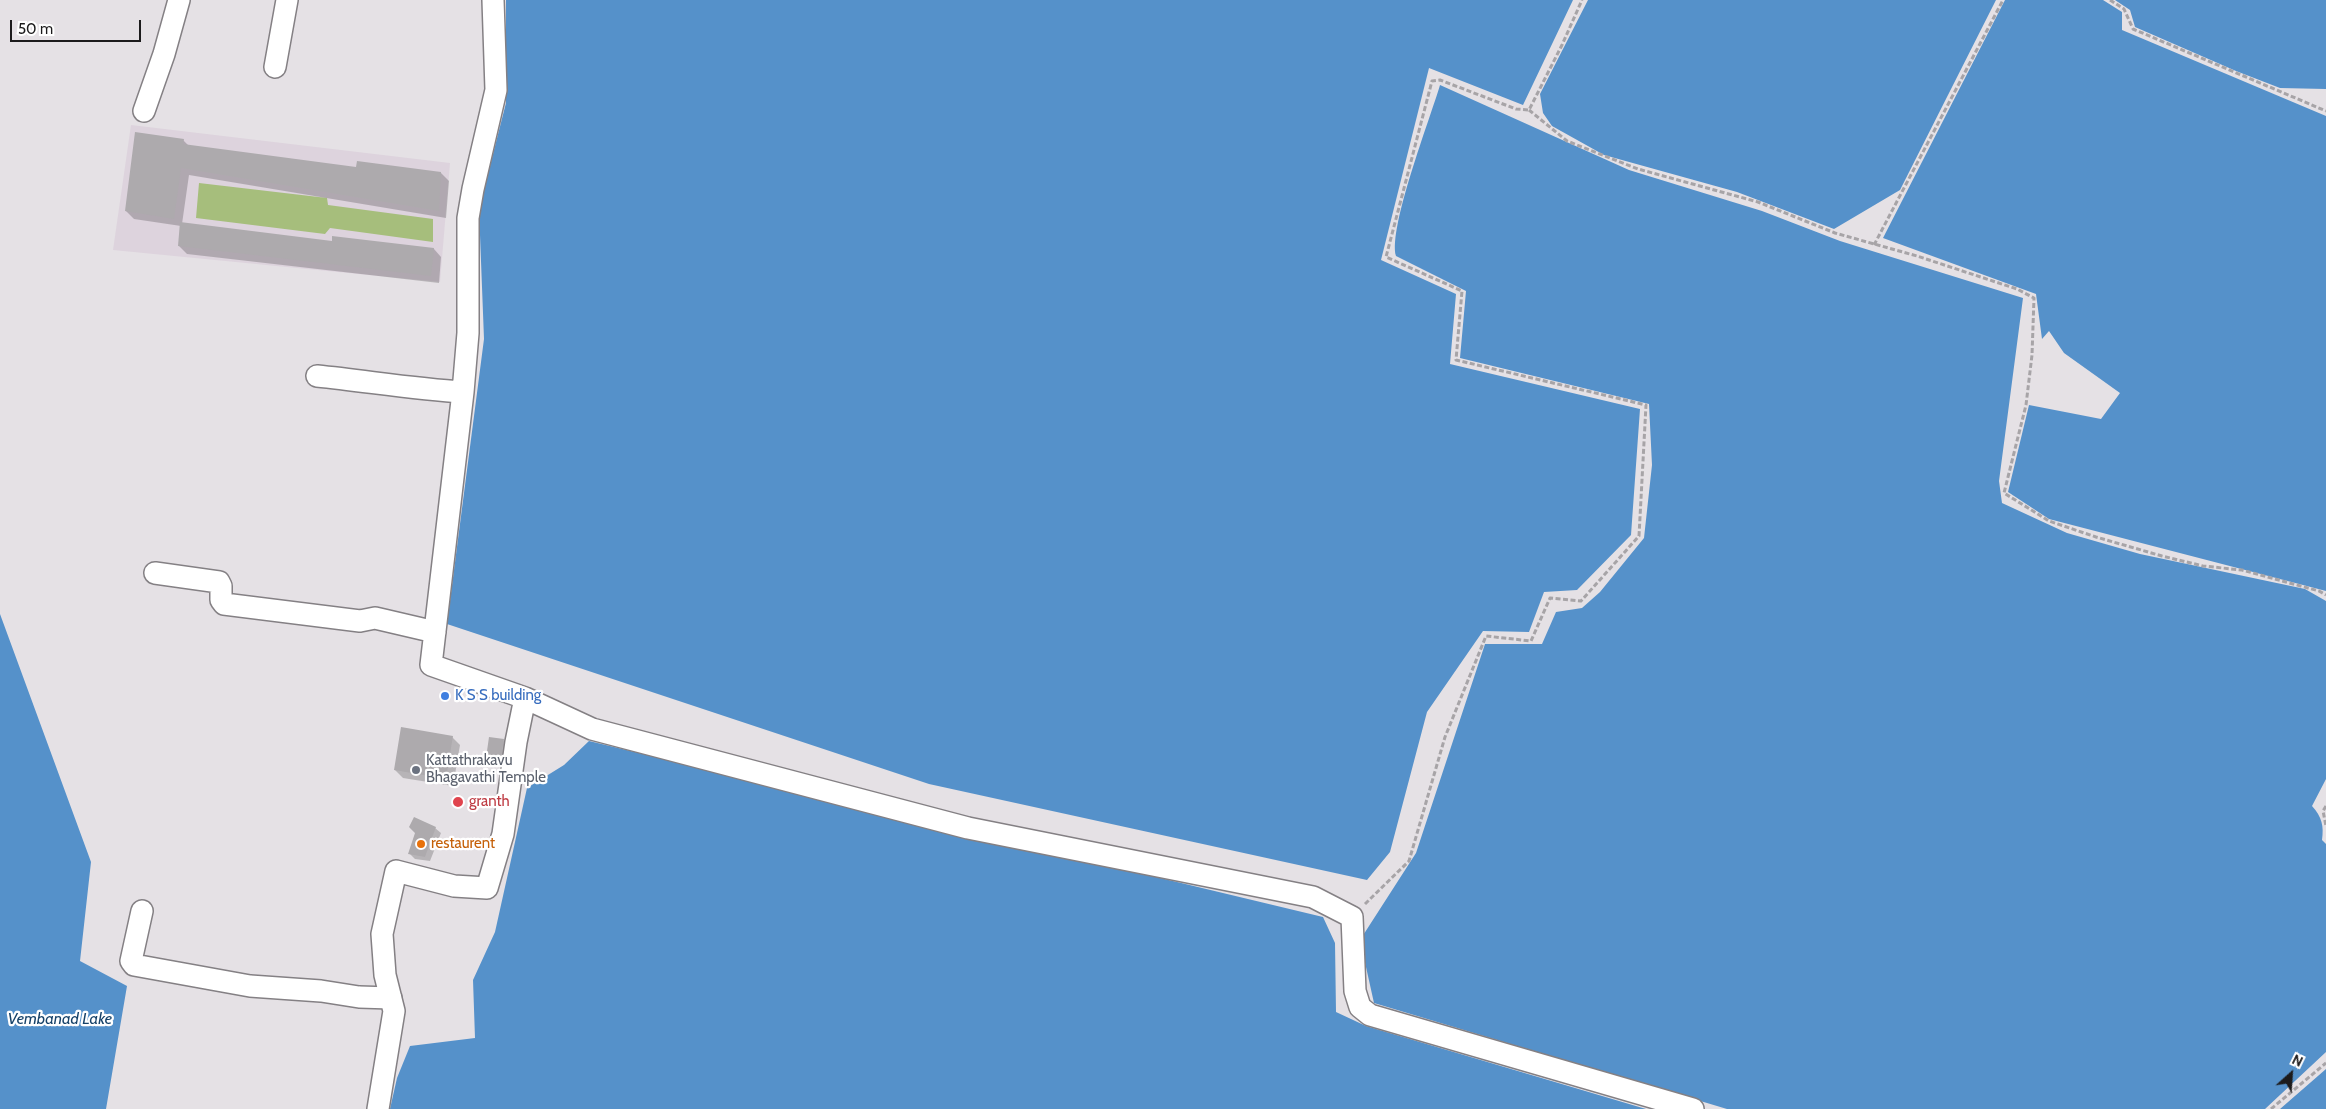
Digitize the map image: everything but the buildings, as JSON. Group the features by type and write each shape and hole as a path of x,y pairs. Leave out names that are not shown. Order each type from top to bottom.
{"street":[{"path":"144,111 164,54 179,0"},
{"path":"276,67 287,0"},
{"path":"491,0 496,90 468,218 468,333 464,392 432,665 525,698 602,732 968,828 1313,897 1352,917 1355,992 1360,1007 1370,1015 1693,1109"},
{"path":"317,376 381,382 428,390 464,392"},
{"path":"155,573 219,582 221,586 220,600 224,604 360,620 376,618 435,632"},
{"path":"378,1109 394,1011 385,974 382,934 396,871 454,886 487,888 503,834 516,742 525,698"},
{"path":"142,912 131,961 134,965 250,986 321,991 359,998 390,998"}],"path":[{"path":"1529,110 1562,45 1582,0"},
{"path":"1874,245 2003,0"},
{"path":"2110,0 2124,10 2133,30 2326,110"},
{"path":"1352,917 1410,861 1445,737 1486,636 1531,641 1550,598 1581,602 1639,536 1646,405 1456,360 1462,291 1386,257 1432,81 1440,80 1516,109 1529,110 1567,141 1638,170 1758,202 1835,233 1917,256 2017,289 2034,298 2032,356 2026,405 2004,494 2049,521 2096,537 2204,566 2242,570 2319,591 2326,595"},
{"path":"2326,806 2323,811 2326,826"},
{"path":"2272,1109 2326,1063"}],"shaded area":[{"path":"131,125 450,163 440,282 113,250"}],"green space":[{"path":"199,183 327,198 328,205 433,219 433,242 330,228 325,234 196,218"}],"water":[{"path":"506,0 1573,0 1523,105 1429,68 1381,260 1456,294 1450,364 1640,409 1631,535 1577,590 1544,592 1529,632 1483,631 1427,712 1390,852 1367,880 929,784 447,624 484,339 479,209 506,103"},
{"path":"1588,0 1996,0 1900,190 1834,229 1737,192 1604,155 1552,126 1543,113 1540,94"},
{"path":"2005,0 2103,0 2122,12 2122,30 2326,116 2326,591 2049,519 2008,492 2029,405 2101,419 2120,393 2064,353 2049,331 2042,339 2036,294 1883,238"},
{"path":"2115,0 2326,0 2326,89 2280,88 2236,71 2135,27 2130,10"},
{"path":"1440,85 1629,170 1762,211 1840,241 2023,298 1999,481 2002,503 2067,533 2140,554 2305,589 2326,601 2326,779 2312,806 2320,818 2323,830 2322,840 2326,844 2326,1052 2265,1109 1727,1109 1374,1003 1360,940 1416,853 1485,644 1542,644 1556,612 1582,608 1600,592 1644,538 1652,465 1649,404 1460,358 1466,291 1396,256 1395,242 1398,222 1411,173"},
{"name":"Vembanad Lake","path":"0,614 91,862 80,961 127,986 106,1109 0,1109"},
{"path":"589,741 1323,917 1335,943 1336,1012 1366,1026 1646,1109 390,1109 397,1078 410,1046 475,1038 473,980 495,932 527,788 564,765"},
{"path":"2326,1069 2326,1109 2280,1109"}],"place":[{"name":"K S S building","path":"445,696"},
{"name":"Kattathrakavu Bhagavathi Temple","path":"416,770"},
{"name":"granth","path":"458,802"},
{"name":"restaurent","path":"421,844"}]}
